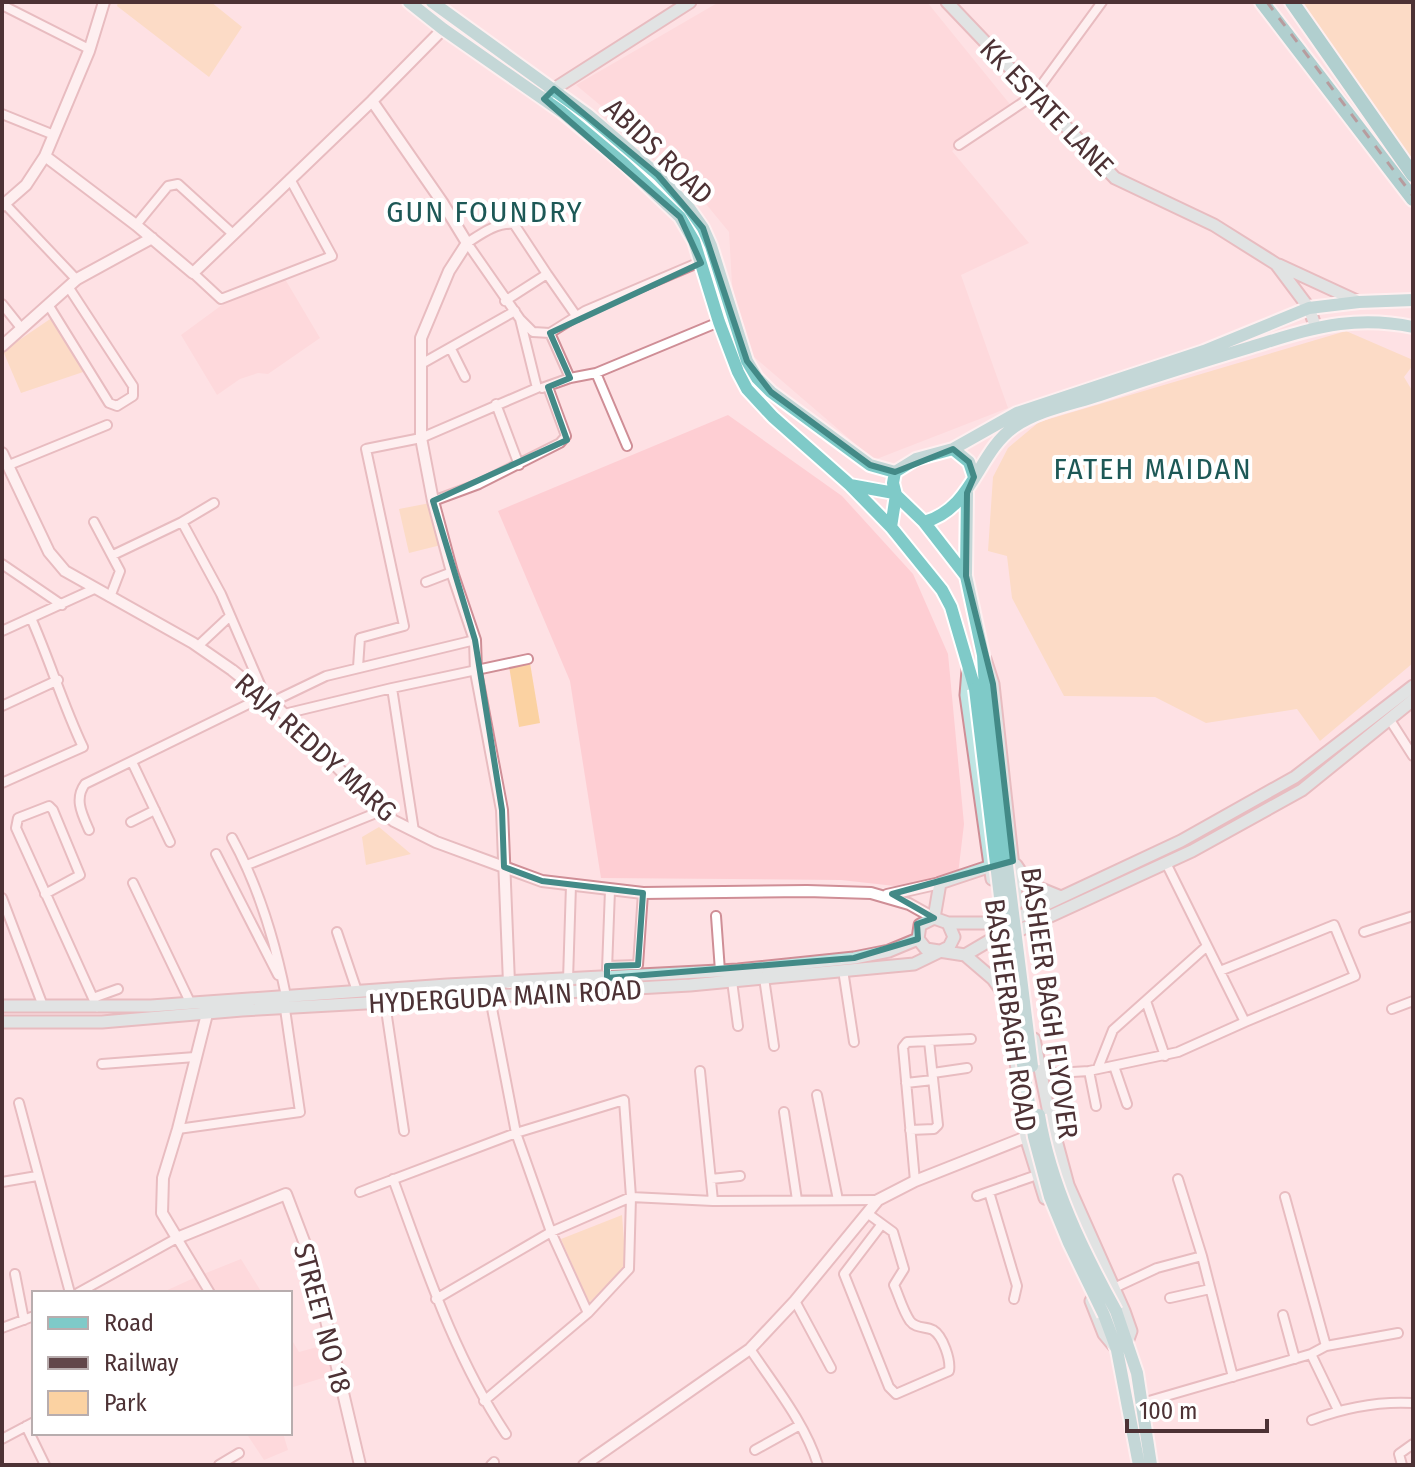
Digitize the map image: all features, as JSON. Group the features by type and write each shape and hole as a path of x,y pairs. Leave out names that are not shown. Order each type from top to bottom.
{"highway":[{"path":"1262,2 1413,199"},
{"path":"1292,2 1413,175"}],"main road":[{"name":"BASHEER BAGH FLYOVER","path":"409,2 544,99 623,163 680,217 694,241 719,322 747,389 891,527 942,590 980,688"},
{"name":"ABIDS ROAD","path":"432,2 554,89 658,175 703,228 740,344 757,378 771,392 870,465 895,472"},
{"path":"544,99 554,89 690,2"},
{"name":"KK ESTATE LANE","path":"947,2 1115,178 1214,225 1276,264 1309,308 1316,328"},
{"path":"1276,264 1359,302"},
{"path":"891,527 895,472 916,459 953,449 1017,413 1204,351 1309,308 1413,300"},
{"path":"966,576 967,493 974,477 999,441 1015,426 1150,378 1316,328 1364,322 1413,327"},
{"path":"953,449 969,462 974,477"},
{"path":"850,485 895,494 924,522 966,576"},
{"path":"924,522 945,513 967,493"},
{"name":"BASHEER BAGH FLYOVER","path":"966,576 983,655 980,688 1041,1130 1054,1178 1122,1346"},
{"name":"BASHEERBAGH ROAD","path":"969,663 966,695 1026,1137 1060,1236 1104,1334 1122,1346 1131,1331 1068,1185 1040,1074 1019,923 993,684 983,655"},
{"path":"1019,923 1061,897 1181,841 1305,769 1413,686"},
{"path":"1007,1000 993,979 965,955 999,928 1019,923 1166,863 1270,808 1313,781 1413,700"},
{"path":"1305,769 1313,781"},
{"path":"948,923 954,937 949,947 940,953 926,949 918,939 920,925 934,918 940,883 990,865 1013,861 1029,884 1061,897"},
{"name":"RAJA REDDY MARG","path":"934,918 948,923 999,928"},
{"name":"HYDERGUDA MAIN ROAD","path":"2,1022 102,1022 285,997 357,991 568,980 607,972 720,971 854,958 889,951 918,939"},
{"name":"HYDERGUDA MAIN ROAD","path":"285,997 429,1004 732,981 914,964 940,953 965,955"},
{"name":"HYDERGUDA MAIN ROAD","path":"2,1006 95,1002 151,1006 190,1002 209,1007"},
{"path":"1122,1346 1142,1403 1151,1465"},
{"path":"1122,1346 1139,1465"}],"street":[{"path":"49,306 109,403 117,406 133,396 133,386 73,284 4,205 26,185 45,156 89,49 104,2"},
{"path":"959,145 1034,95 1102,2"},
{"path":"2,5 89,49"},
{"path":"193,273 443,29"},
{"path":"372,101 505,301 533,332 550,333 577,317 700,262"},
{"path":"2,114 54,135"},
{"path":"45,156 152,238 221,299 332,256 290,179"},
{"path":"136,225 173,183 178,184 233,234"},
{"path":"509,983 502,810 476,672 475,640 433,501 421,438 421,338 449,271 467,243 508,223 514,224 577,317"},
{"path":"2,346 73,284 152,238"},
{"path":"505,301 547,274"},
{"path":"2,304 22,329"},
{"path":"423,363 518,315"},
{"path":"518,315 537,388"},
{"path":"358,667 360,638 404,626 366,449 421,438 537,388 596,373 719,322"},
{"path":"550,333 570,378"},
{"path":"451,349 465,377"},
{"path":"596,373 627,446"},
{"path":"433,501 479,484 560,443 566,436 548,387"},
{"path":"496,404 519,465"},
{"path":"9,465 107,425"},
{"name":"RAJA REDDY MARG","path":"2,453 49,552 65,571 198,646 268,699 381,811 414,831 473,858 542,881 643,893 807,891 885,896 909,904 934,918"},
{"path":"113,555 214,503"},
{"path":"94,522 113,555 120,575 110,597"},
{"path":"182,522 221,594 268,699"},
{"path":"2,564 62,605"},
{"path":"426,582 452,572"},
{"path":"2,631 94,589"},
{"path":"198,646 230,616"},
{"path":"2,783 83,747 31,618"},
{"path":"89,830 79,803 85,784 268,699 326,676 475,640"},
{"path":"284,714 528,659"},
{"path":"2,706 58,680"},
{"path":"392,688 414,831"},
{"path":"1390,720 1413,756"},
{"path":"132,762 170,842"},
{"path":"45,894 80,875 49,806 43,806 15,822 45,894 95,1002 118,989"},
{"path":"131,822 155,810"},
{"path":"247,865 381,811"},
{"path":"178,1129 300,1112 285,997 273,938 247,865 232,838"},
{"path":"216,854 285,997"},
{"path":"1166,863 1245,1022"},
{"path":"133,883 190,1002"},
{"path":"885,896 940,883"},
{"path":"568,980 571,885"},
{"path":"610,890 607,972 638,965 643,893"},
{"path":"2,898 43,1006"},
{"path":"716,916 720,971"},
{"path":"1364,932 1413,916"},
{"path":"1040,1074 1093,1070 1165,1056 1355,976 1334,925 1220,971"},
{"path":"337,932 357,991"},
{"path":"1096,1106 1093,1070 1113,1030 1207,946"},
{"path":"843,970 854,1042"},
{"path":"764,978 774,1046"},
{"path":"732,981 738,1026"},
{"path":"490,998 516,1133 551,1232 588,1313"},
{"path":"1146,1001 1165,1056"},
{"path":"1392,1009 1413,1001"},
{"path":"385,1003 404,1131"},
{"path":"209,1007 160,1197 165,1222 209,1291"},
{"path":"915,1181 904,1044 971,1039"},
{"path":"910,1130 934,1129 938,1125 929,1041"},
{"path":"102,1064 195,1057"},
{"path":"1114,1066 1127,1104"},
{"path":"906,1083 967,1068"},
{"path":"700,1071 713,1201"},
{"path":"817,1095 838,1200"},
{"path":"360,1192 516,1133 624,1100 631,1197 629,1269 588,1313 484,1401"},
{"path":"19,1103 69,1291"},
{"path":"784,1112 797,1200"},
{"path":"170,1113 182,1113"},
{"path":"584,1465 750,1349 795,1301 878,1200 915,1181 1026,1137"},
{"path":"977,1196 1037,1175"},
{"path":"2,1182 37,1176"},
{"path":"711,1179 740,1176"},
{"path":"393,1179 436,1299 484,1401 506,1434"},
{"path":"1178,1179 1202,1256 1233,1377"},
{"path":"989,1192 1017,1286 1014,1299"},
{"name":"STREET NO 18","path":"177,1238 286,1194 313,1265 360,1465"},
{"path":"436,1299 551,1232 631,1197 713,1201 878,1200"},
{"path":"1285,1197 1326,1346"},
{"path":"867,1213 893,1232 904,1269 894,1285 911,1322 917,1327 932,1329 950,1364 949,1371 896,1394 889,1387 844,1274 882,1224"},
{"path":"82,1291 177,1238"},
{"path":"1114,1288 1157,1268 1202,1256"},
{"path":"15,1274 24,1320"},
{"path":"1170,1298 1210,1289"},
{"path":"795,1301 831,1368"},
{"path":"1283,1315 1295,1359"},
{"path":"2,1328 32,1317"},
{"path":"1142,1403 1295,1359 1326,1346 1398,1333"},
{"path":"750,1349 800,1425 818,1465"},
{"path":"1311,1354 1338,1410"},
{"path":"1312,1420 1338,1410 1382,1402 1413,1403"},
{"path":"755,1450 800,1425"},
{"path":"2,1439 31,1429"},
{"path":"33,1435 45,1465"},
{"path":"1402,1465 1399,1454 1413,1444"},
{"path":"219,1465 239,1453"}],"highlighted area":[{"path":"554,89 658,175 703,228 747,361 771,392 870,465 895,472 953,449 969,462 974,477 967,493 966,576 993,684 1013,861 892,894 934,918 917,924 918,939 854,958 607,978 607,966 638,965 643,893 542,881 504,867 502,810 475,640 433,501 567,440 548,387 570,378 550,333 701,263 680,217 544,99"}],"shaded area":[{"path":"719,2 927,2 1013,108 952,151 1029,243 961,275 1008,408 874,460 746,350 732,284 729,232 678,170 576,85"},
{"path":"285,279 320,338 268,374 258,373 240,379 217,395 181,335 226,302"},
{"path":"728,415 842,496 913,574 948,654 964,824 958,874 931,890 841,880 601,878 570,681 498,511"},
{"path":"241,1259 261,1291 165,1291"},
{"path":"292,1340 299,1352 328,1344 339,1373 292,1387"},
{"path":"247,1435 284,1435 288,1450 264,1460"}],"green space":[{"path":"118,2 211,2 242,27 209,77 117,6"},
{"path":"1302,2 1413,2 1413,168 1315,27"},
{"path":"59,313 89,370 21,393 3,351"},
{"path":"1346,331 1413,360 1404,377 1413,392 1413,663 1320,741 1297,709 1206,723 1155,697 1064,696 1012,598 1007,556 988,551 993,477 1008,448 1039,422"},
{"path":"430,503 441,545 409,553 399,509"},
{"path":"530,663 540,723 519,727 509,666"},
{"path":"379,827 411,854 366,865 362,837"},
{"path":"622,1215 626,1266 589,1303 561,1239"}],"railway":[{"path":"1267,2 1413,196"}],"district":[{"name":"GUN FOUNDRY","path":"485,212"},
{"name":"FATEH MAIDAN","path":"1153,469"}]}
